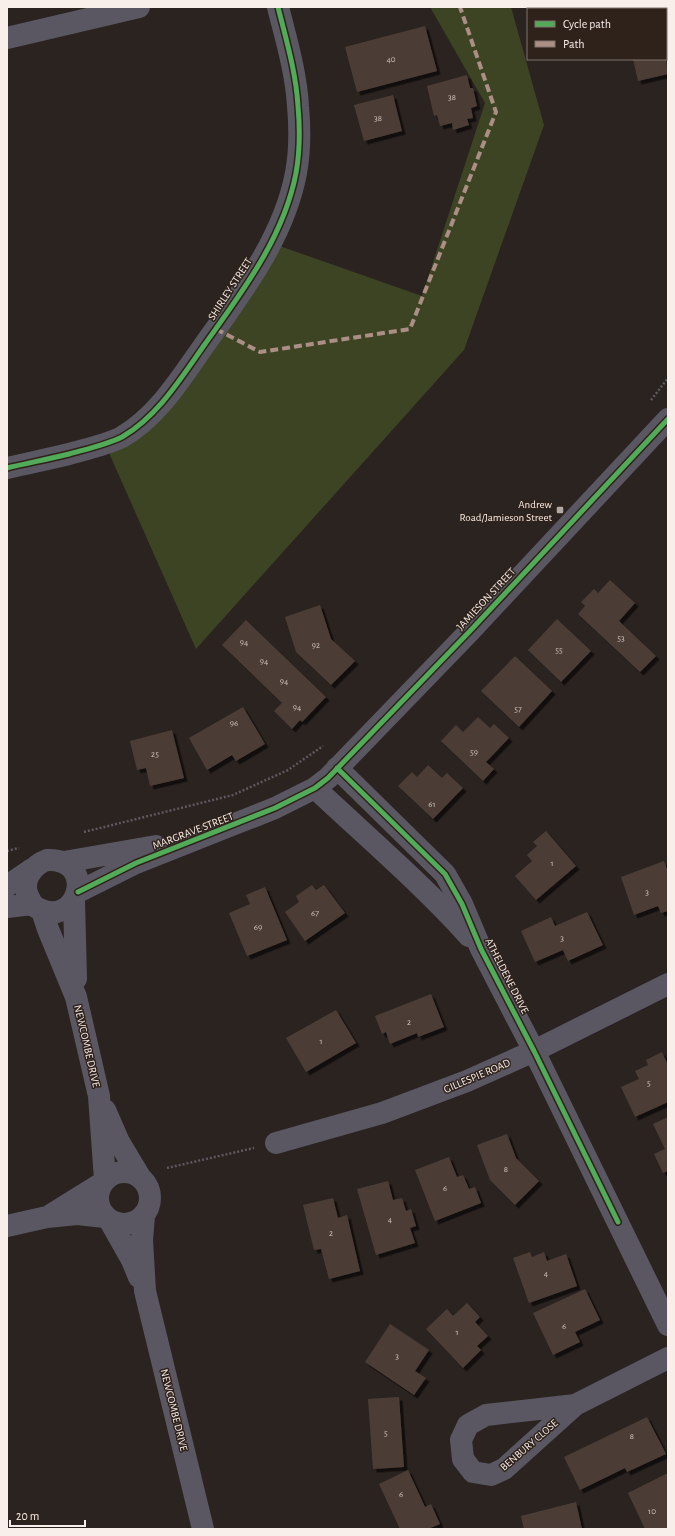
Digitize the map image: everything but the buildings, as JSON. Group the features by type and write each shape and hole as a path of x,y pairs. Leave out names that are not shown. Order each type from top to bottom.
{"street":[{"path":"7,38 139,7"},
{"name":"SHIRLEY STREET","path":"7,468 88,449 121,437 134,429 167,397 247,285 271,243 285,210 296,174 299,148 298,105 278,7"},
{"name":"JAMIESON STREET","path":"315,788 338,768 481,620 668,419"},
{"name":"ATHELDENE DRIVE","path":"338,768 445,874 462,904 481,949 534,1051 668,1325"},
{"name":"ATHELDENE DRIVE","path":"315,788 412,877 481,949"},
{"name":"MARGRAVE STREET","path":"76,896 136,863 268,812 315,788"},
{"name":"MARGRAVE STREET","path":"64,862 195,839"},
{"path":"7,886 39,863 47,860 64,862 76,875 79,884 76,896 68,906 61,911 52,912 37,908 7,907"},
{"path":"32,869 26,884 27,893 37,908"},
{"name":"NEWCOMBE DRIVE","path":"76,896 76,997"},
{"name":"NEWCOMBE DRIVE","path":"37,908 48,929 76,997 99,1096 103,1181"},
{"name":"GILLESPIE ROAD","path":"276,1143 382,1113 467,1081 534,1051 668,984"},
{"name":"NEWCOMBE DRIVE","path":"99,1096 119,1142 140,1177"},
{"path":"7,1226 47,1217 77,1214 107,1219 118,1224 128,1224 137,1221 144,1216 149,1204 150,1191 146,1183 140,1177 131,1172 112,1174 47,1217"},
{"path":"103,1181 98,1191 97,1200 100,1209 107,1219"},
{"name":"NEWCOMBE DRIVE","path":"144,1216 142,1240 145,1291"},
{"name":"NEWCOMBE DRIVE","path":"107,1219 132,1260 145,1291 203,1529"},
{"name":"BENBURY CLOSE","path":"575,1405 486,1415 468,1425 461,1440 463,1458 473,1472 491,1475 504,1469 575,1405 668,1358"}],"path":[{"path":"649,403 668,378"},
{"path":"80,833 233,796 288,770 328,743"},
{"path":"7,850 22,847"},
{"path":"167,1168 276,1143"}],"green space":[{"path":"430,7 511,7 544,125 464,350 196,649 105,444 134,429 271,243 422,296 485,103"}],"marked path":[{"path":"216,329 260,352 410,329 496,112 460,7"}],"cycle path":[{"path":"7,468 103,445 122,437 135,428 158,407 178,383 260,263 272,242 290,197 296,173 299,148 299,114 297,93 278,7"},
{"path":"78,892 136,863 275,808 315,788 328,778 470,631 668,419"},
{"path":"337,768 445,874 462,904 481,949 534,1051 618,1222"}],"place":[{"name":"Andrew Road/Jamieson Street","path":"560,510"}]}
